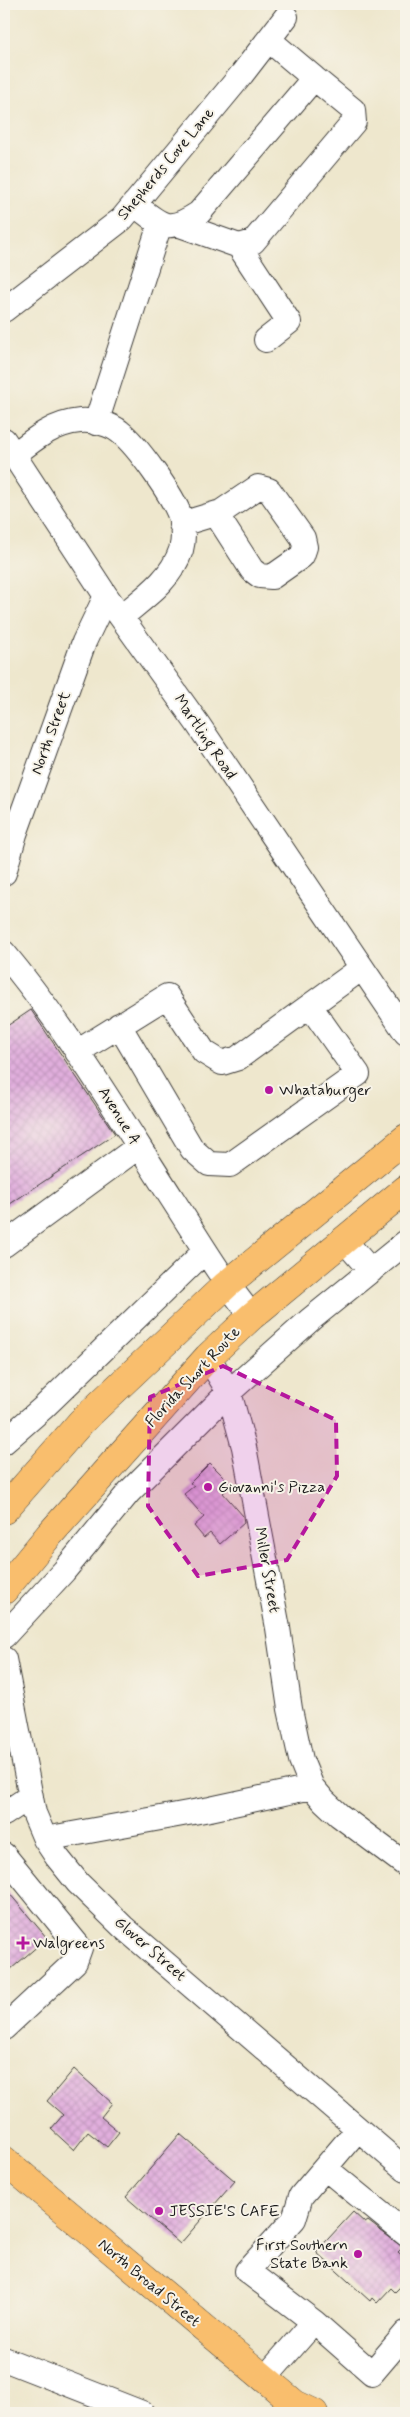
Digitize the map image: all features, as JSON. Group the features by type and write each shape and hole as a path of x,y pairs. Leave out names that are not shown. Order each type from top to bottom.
{"main road":[{"path":"4,1510 81,1422 226,1285 406,1138"},
{"name":"Florida Short Route","path":"4,1590 50,1534 208,1357 252,1316 406,1189"},
{"name":"North Broad Street","path":"4,2160 264,2379 299,2411"}],"street":[{"name":"Shepherds Cove Lane","path":"4,310 122,219 286,17"},
{"path":"134,204 170,225 239,246 253,242 354,122 353,110 269,40"},
{"path":"96,423 170,225 199,213 314,78"},
{"path":"239,246 289,322 266,340"},
{"path":"9,448 61,424 81,421 96,423 119,431 133,444 174,503 181,524 182,548 173,569 160,585 121,617"},
{"name":"Martling Road","path":"9,448 106,596 197,723 406,1033"},
{"path":"181,524 216,514"},
{"name":"North Street","path":"4,873 19,825 84,642 106,596"},
{"name":"Avenue A","path":"4,953 26,980 76,1052 226,1285 252,1316"},
{"path":"76,1052 167,996 204,1052 222,1063 238,1058 362,968"},
{"path":"119,1025 192,1149 209,1164 230,1164 358,1074 310,1006"},
{"path":"4,1245 138,1147"},
{"path":"344,1240 371,1271"},
{"path":"4,1636 59,1577 129,1492 229,1392 311,1319 406,1242"},
{"path":"4,1442 44,1407 204,1252"},
{"name":"Miller Street","path":"208,1357 229,1392 253,1487 290,1709 301,1760 312,1787 340,1815 406,1865"},
{"name":"Glover Street","path":"4,1659 34,1813 45,1839 78,1883 123,1927 406,2170"},
{"path":"45,1839 118,1824 210,1809 312,1787"},
{"path":"4,1814 31,1796"},
{"path":"4,1855 80,1948 75,1962 4,2028"},
{"path":"358,2129 301,2196 294,2219 248,2271 314,2322 372,2373 406,2333"},
{"path":"325,2168 406,2234"},
{"path":"264,2379 314,2322"},
{"path":"4,2359 142,2413"}],"highlighted area":[{"path":"223,1366 336,1420 337,1476 287,1560 198,1576 148,1506 150,1397"}],"building":[{"path":"31,1010 115,1134 4,1208 4,1028"},
{"path":"210,1463 232,1485 223,1493 243,1516 244,1523 220,1544 210,1533 204,1538 194,1526 204,1517 184,1494 194,1486 190,1483"},
{"name":"Walgreens","path":"4,1887 47,1938 4,1975"},
{"path":"74,2069 112,2103 101,2117 119,2132 107,2147 88,2132 74,2150 51,2129 63,2115 47,2101"},
{"path":"180,2134 235,2181 180,2244 126,2197"},
{"path":"353,2212 365,2223 368,2221 401,2246 402,2248 398,2252 406,2259 406,2281 395,2292 391,2288 377,2303 372,2298 370,2301 316,2252"}],"place":[{"name":"Whataburger","path":"269,1090"},
{"name":"Giovanni's Pizza","path":"208,1487"},
{"name":"Walgreens","path":"23,1943"},
{"name":"JESSIE'S CAFE","path":"159,2211"},
{"name":"First Southern State Bank","path":"358,2254"}]}
